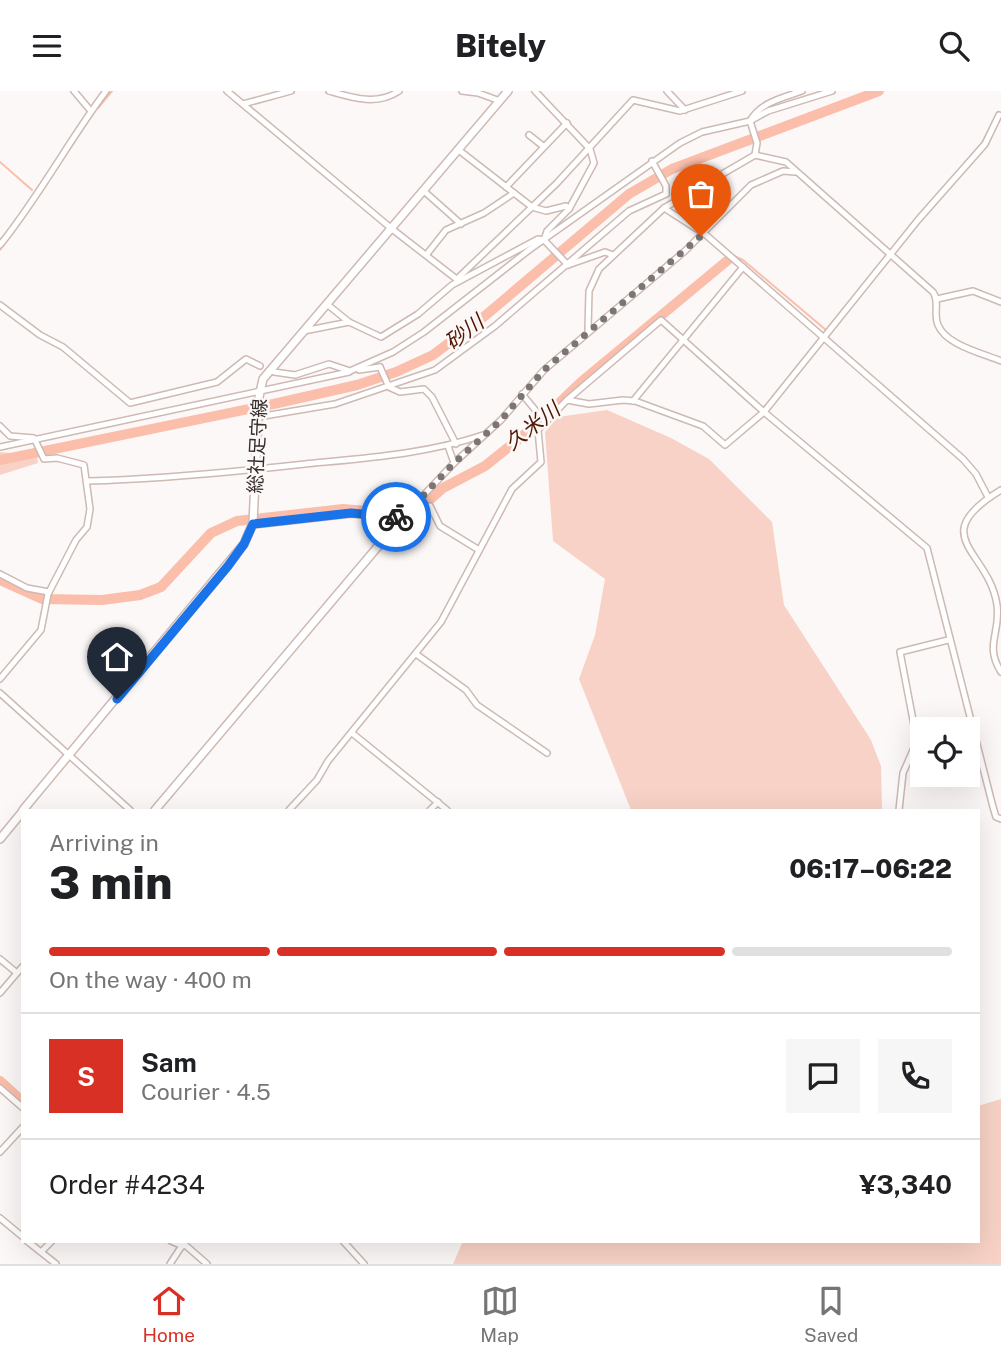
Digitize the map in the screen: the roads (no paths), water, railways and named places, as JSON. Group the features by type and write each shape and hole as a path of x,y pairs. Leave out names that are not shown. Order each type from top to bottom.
{"main road":[{"name":"総社足守線","path":"25,809 244,544 253,520 259,395 270,368 328,305 508,91"},
{"path":"156,809 405,516"},
{"name":"総社足守線","path":"0,839 21,813"}],"street":[{"path":"74,91 90,110"},
{"path":"0,245 66,152 90,110 107,91"},
{"path":"227,91 236,94 243,104 392,229 458,280"},
{"path":"243,104 291,91"},
{"path":"329,91 368,100 386,98 399,91"},
{"path":"462,91 500,101"},
{"path":"535,91 590,149 594,163 569,209 547,231 544,240"},
{"path":"667,91 685,110"},
{"path":"328,305 349,322 373,335 389,334 458,280 590,149 633,100 671,111 685,110 742,91"},
{"path":"754,155 757,143 751,123 761,107 802,91"},
{"path":"274,372 295,375 329,364 350,371 387,354 434,325 652,161 702,132 751,123 768,111 832,91"},
{"path":"567,400 589,404 633,401 703,426 725,445 764,412 890,255 985,143 999,115"},
{"path":"506,187 567,123"},
{"path":"528,135 543,146"},
{"path":"460,151 532,207 546,211 566,206 569,209"},
{"path":"588,330 591,281 613,255 664,208 754,155 786,162 851,217 937,299 937,324 948,338 1001,361"},
{"path":"652,161 666,186 666,194"},
{"path":"405,516 454,463 588,330 703,233 751,185 783,171 795,172"},
{"path":"425,192 461,224"},
{"path":"427,254 442,233 514,194"},
{"path":"656,214 651,207 652,202 666,194"},
{"path":"258,416 335,404 435,370 495,326 629,211 666,194"},
{"path":"664,208 703,233 962,459 976,474 988,497"},
{"path":"458,280 502,261 538,239 544,240 568,265"},
{"path":"568,265 605,252 613,255"},
{"path":"633,401 743,267"},
{"path":"937,299 973,291 1001,302"},
{"path":"0,305 40,335 63,347 130,403 217,382 246,359 260,366"},
{"path":"290,809 317,780 441,622 512,489 541,462 538,430 544,420 661,320 764,412 927,548 931,554 948,640 996,817 1001,819"},
{"path":"304,331 349,322"},
{"path":"380,367 387,354"},
{"path":"380,367 389,387 400,392 424,389 432,397 456,444"},
{"path":"0,447 38,443 259,395 350,371 380,367"},
{"path":"522,394 544,420"},
{"path":"0,426 10,436 28,436 38,443 42,458 84,465 90,509 87,527 76,540 48,593 41,630 0,679"},
{"path":"88,481 172,479 448,446 486,434"},
{"path":"448,446 454,463"},
{"path":"1001,490 988,497 968,516 964,533 971,554 994,593 997,617 991,650 1001,672"},
{"path":"253,520 351,513 405,516 430,506 440,526 480,551"},
{"path":"0,574 27,588 48,593"},
{"path":"899,809 903,773 917,741 900,652 948,640"},
{"path":"416,655 466,690 477,705 547,753"},
{"path":"0,693 129,809"},
{"path":"352,733 446,809"},
{"path":"431,809 438,802"},
{"path":"0,959 21,970 0,993"},
{"path":"0,1087 21,1106"},
{"path":"0,1153 21,1129"},
{"path":"0,1217 21,1235"},
{"path":"30,1243 56,1264"},
{"path":"41,1252 50,1243"},
{"path":"170,1264 180,1243 207,1264"},
{"path":"345,1243 364,1264"}],"waterway":[{"path":"98,108 112,91"},
{"name":"砂川","path":"0,460 278,403 357,385 396,372 433,355 486,315 629,194 672,169 879,91"},
{"path":"966,162 982,143 994,120"},
{"path":"45,186 78,135"},
{"path":"0,162 32,190"},
{"path":"0,250 3,245"},
{"path":"734,256 743,260 826,330"},
{"name":"久米川","path":"0,580 42,599 102,600 140,595 161,587 211,533 237,521 343,509 401,514 425,504 443,488 485,466 535,426 581,382 728,260"},
{"path":"0,1081 21,1100"}]}
